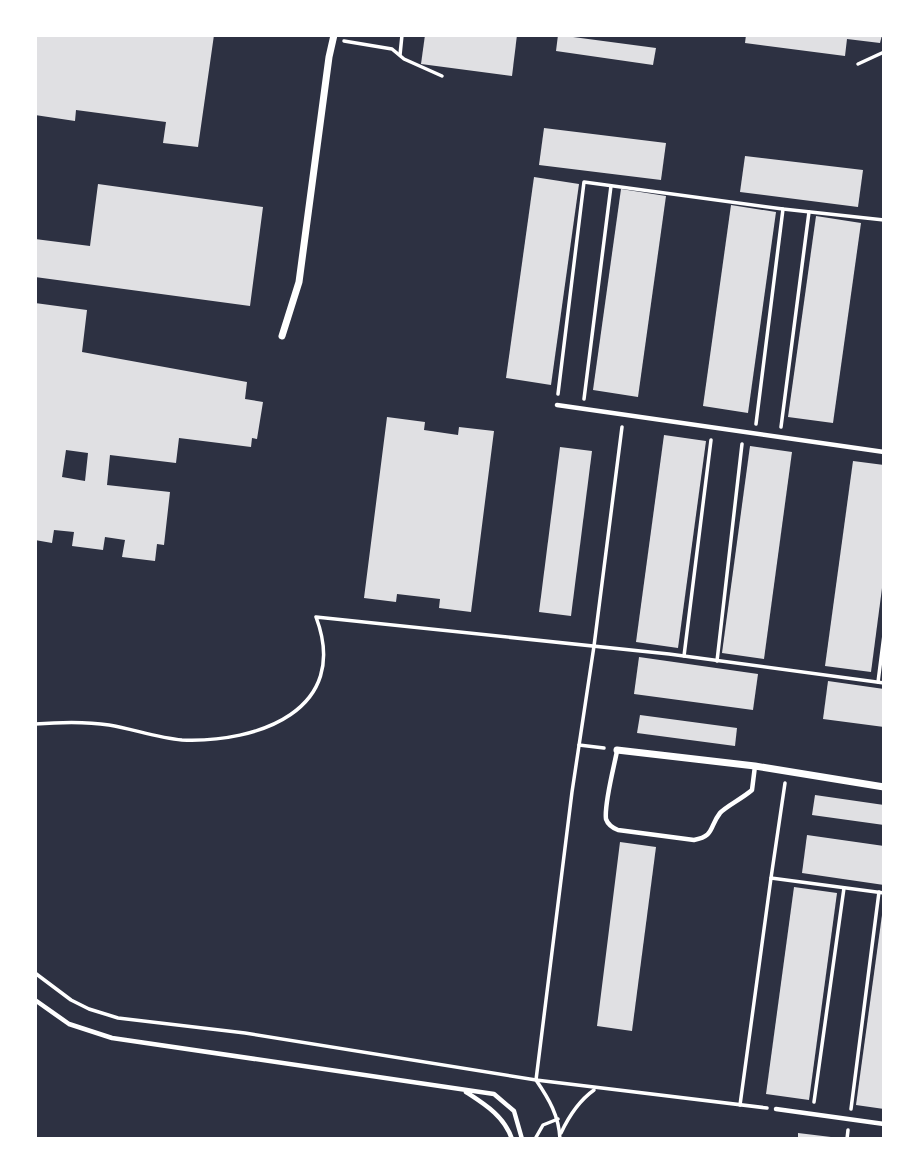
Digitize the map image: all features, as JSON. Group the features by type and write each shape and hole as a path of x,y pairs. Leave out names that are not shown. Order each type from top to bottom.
{"street":[{"path":"282,336 299,282 333,37"},
{"path":"617,750 755,766 884,787"}],"lane":[{"path":"557,405 884,452"},
{"path":"617,750 607,807 606,820 609,824 618,830 694,840 704,838 710,833 722,810 741,800 752,790 755,766"},
{"path":"35,1000 69,1024 112,1038 494,1094 514,1111 522,1139"},
{"path":"463,1090 490,1108 507,1125 512,1139"},
{"path":"776,1109 884,1124"}],"path":[{"path":"400,55 402,35"},
{"path":"333,37 392,49 404,59 442,76"},
{"path":"858,64 884,52"},
{"path":"557,405 584,182 884,220"},
{"path":"583,409 611,186"},
{"path":"755,433 783,209"},
{"path":"780,436 809,212"},
{"path":"560,1137 558,1119 536,1080 624,415"},
{"path":"684,656 712,427"},
{"path":"716,661 744,432"},
{"path":"35,724 78,721 190,740 242,733 285,720 316,691 323,654 322,634 316,617 684,656 884,683"},
{"path":"878,682 884,635"},
{"path":"579,745 617,750"},
{"path":"740,1105 786,772"},
{"path":"771,878 882,892 850,1119"},
{"path":"813,1114 844,887"},
{"path":"35,973 71,1000 89,1009 118,1017 245,1033 596,1089 776,1109"},
{"path":"560,1137 581,1103 596,1089"},
{"path":"535,1139 543,1125 558,1119"}],"building":[{"path":"35,35 214,35 198,147 163,143 166,122 76,110 75,121 35,115"},
{"path":"425,35 517,35 512,76 421,64"},
{"path":"558,35 656,48 653,65 556,51"},
{"path":"746,35 882,35 880,43 847,39 845,56 745,43"},
{"path":"544,128 666,143 661,180 539,165"},
{"path":"745,156 863,170 858,207 740,192"},
{"path":"534,177 579,184 551,385 506,378"},
{"path":"98,184 263,207 250,306 35,277 35,239 90,246"},
{"path":"621,189 666,196 638,397 593,390"},
{"path":"731,205 776,212 748,413 703,406"},
{"path":"816,216 861,223 833,423 788,417"},
{"path":"35,303 87,310 82,352 247,382 245,399 263,402 257,439 252,438 251,447 179,438 176,463 110,455 107,485 170,492 164,545 157,544 155,561 122,557 125,540 105,537 103,550 72,546 74,532 54,530 52,543 35,540","holes":["66,450 88,453 85,481 62,477"]},
{"path":"387,417 425,422 424,430 458,435 459,427 494,431 471,612 439,608 440,599 397,594 396,602 364,598"},
{"path":"664,435 706,441 678,648 636,642"},
{"path":"750,446 792,452 764,659 722,653"},
{"path":"560,447 592,451 571,616 539,612"},
{"path":"853,461 884,465 884,573 871,672 825,666"},
{"path":"639,657 758,674 753,710 634,694"},
{"path":"828,681 884,689 884,727 823,719"},
{"path":"640,715 737,728 735,746 637,733"},
{"path":"815,795 884,805 884,825 812,815"},
{"path":"807,835 884,846 884,885 802,873"},
{"path":"620,842 656,847 632,1031 597,1026"},
{"path":"794,887 837,893 809,1100 766,1094"},
{"path":"884,915 884,1109 856,1105"},
{"path":"798,1133 831,1137 831,1139 798,1139"}]}
